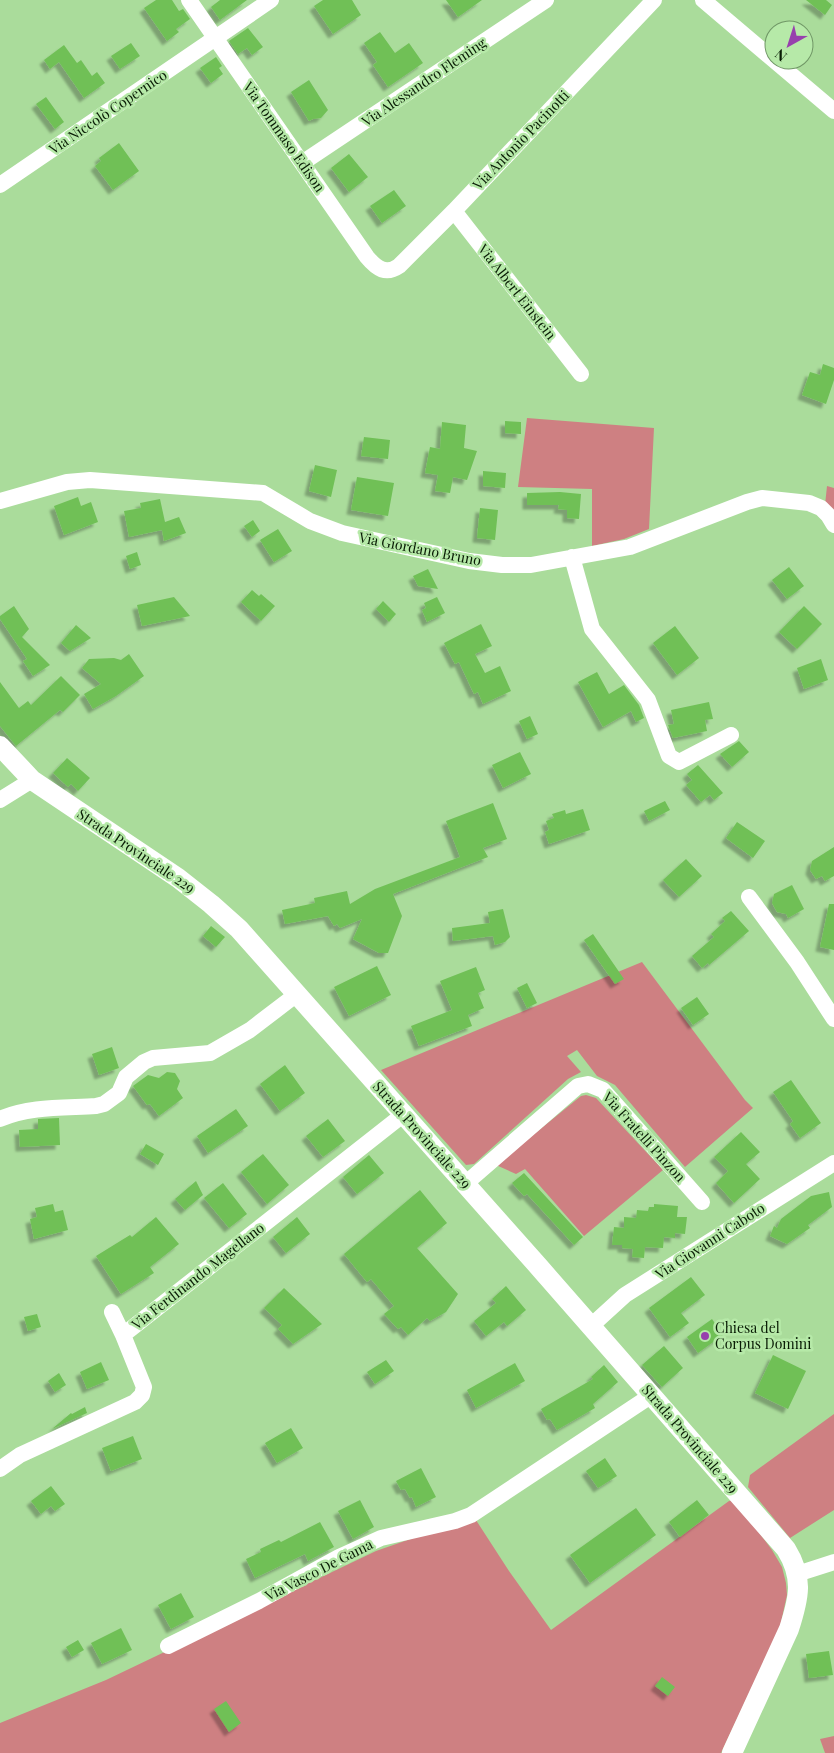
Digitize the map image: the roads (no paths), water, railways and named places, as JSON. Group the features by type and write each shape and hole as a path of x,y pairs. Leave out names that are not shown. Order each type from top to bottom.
{"street":[{"name":"Via Tommaso Edison","path":"189,0 367,257 382,271"},
{"name":"Via Niccolò Copernico","path":"0,186 271,0"},
{"name":"Via Alessandro Fleming","path":"302,163 546,0"},
{"name":"Via Antonio Pacinotti","path":"382,271 392,270 399,266 454,211 654,0"},
{"path":"703,0 834,111"},
{"name":"Via Albert Einstein","path":"454,211 581,374"},
{"name":"Via Giordano Bruno","path":"0,501 68,482 90,480 263,493 310,521 342,533 469,561 502,565 532,565 630,547 762,498 808,503 821,508 834,525"},
{"path":"572,557 592,629 648,700 669,756 679,762 732,735"},
{"name":"Strada Provinciale 229","path":"0,746 32,780 178,878 239,929 780,1542 792,1559 797,1574"},
{"path":"0,800 32,780"},
{"path":"749,897 797,962 834,1019"},
{"path":"0,1119 9,1115 36,1110 104,1104 119,1093 126,1077 144,1062 153,1058 210,1053 250,1030 297,994"},
{"name":"Via Fratelli Pinzon","path":"465,1184 578,1086 588,1084 603,1090 702,1202"},
{"name":"Via Ferdinando Magellano","path":"0,1469 20,1455 135,1402 142,1395 144,1387 123,1335 404,1114"},
{"name":"Via Giovanni Caboto","path":"591,1326 625,1295 834,1163"},
{"path":"112,1312 123,1335"},
{"name":"Via Vasco De Gama","path":"168,1646 339,1557 381,1538 455,1521 471,1515 652,1395"},
{"path":"732,1753 789,1629 796,1608 799,1590 797,1574 834,1562"}],"place":[{"name":"Chiesa del Corpus Domini","path":"705,1336"}]}
